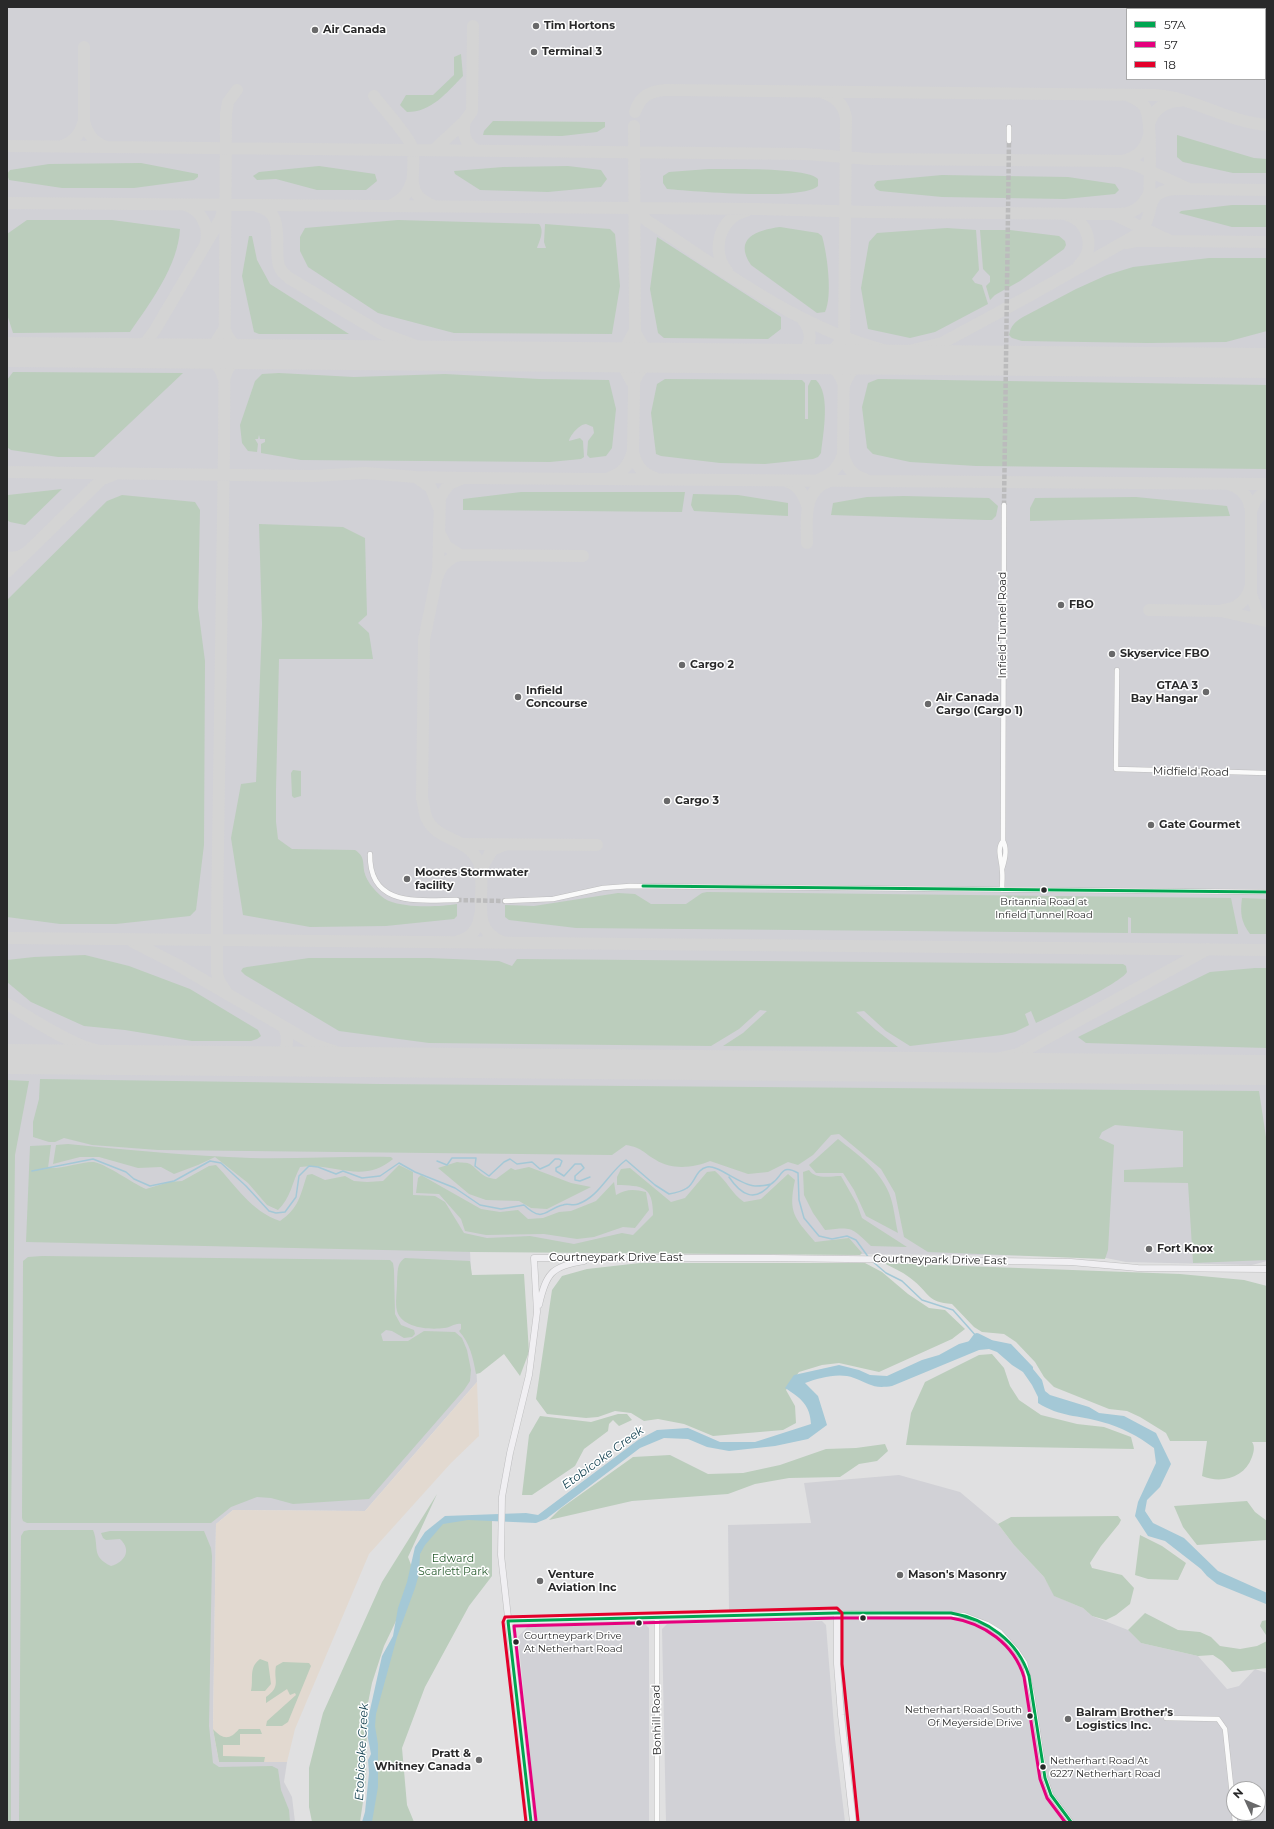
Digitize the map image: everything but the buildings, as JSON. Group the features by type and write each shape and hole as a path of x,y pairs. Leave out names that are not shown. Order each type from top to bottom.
{"street":[{"path":"1009,127 1009,141"},
{"name":"Infield Tunnel Road","path":"1002,890 1002,869 1005,858 1005,844 1003,841 1004,506"},
{"name":"Midfield Road","path":"1117,670 1116,769 1267,773"},
{"path":"370,854 372,874 377,884 385,892 394,897 403,900 457,900"},
{"path":"505,901 547,899 603,888 630,886 1267,892"},
{"name":"Courtneypark Drive East","path":"531,1822 501,1555 500,1517 504,1484 524,1400 537,1312 534,1258 858,1259 1089,1262 1138,1268 1267,1269"},
{"path":"537,1312 544,1282 556,1268 571,1262 599,1258"},
{"path":"508,1621 837,1613 964,1615 987,1624 1000,1632 1017,1651 1024,1664 1032,1694 1045,1778 1051,1795 1071,1822"},
{"path":"837,1613 837,1664 853,1822"},
{"name":"Bonhill Road","path":"657,1618 657,1822"},
{"path":"1166,1718 1218,1719 1225,1729 1231,1781"}],"shaded area":[{"path":"7,7 1267,7 1267,1261 1252,1265 1126,1262 1096,1256 470,1251 477,1382 365,1511 233,1510 216,1524 213,1729 219,1762 287,1762 284,1782 292,1797 295,1822 7,1822"},
{"path":"477,1382 479,1436 451,1463 369,1554 295,1729 287,1762 219,1762 213,1729 216,1524 233,1510 365,1511"},
{"path":"899,1475 960,1492 998,1524 1014,1545 1044,1577 1055,1596 1083,1608 1092,1616 1128,1630 1141,1643 1198,1656 1227,1689 1239,1686 1255,1669 1267,1673 1267,1822 858,1822 843,1703 842,1625 839,1608 729,1610 728,1525 811,1523 804,1483"},
{"path":"822,1621 826,1625 835,1739 845,1822 666,1822 662,1629 667,1624"},
{"path":"645,1624 649,1628 649,1822 537,1822 518,1637 527,1627"}],"green space":[{"path":"461,54 463,76 444,95 424,109 416,111 407,112 400,105 406,95 433,95 454,75 454,57"},
{"path":"493,121 605,122 605,127 597,132 562,136 483,135 484,131"},
{"path":"1177,135 1254,158 1267,159 1267,173 1233,173 1183,162 1177,157"},
{"path":"141,163 198,174 198,177 194,180 134,188 62,188 9,180 7,174 10,170 49,164"},
{"path":"319,166 375,174 377,181 366,190 317,190 276,179 257,180 253,176 259,172"},
{"path":"568,166 601,170 607,179 601,187 548,192 480,190 455,174 454,171 503,167"},
{"path":"709,169 749,169 799,172 811,175 818,179 818,186 808,191 792,193 746,194 667,189 663,183 663,176 669,172"},
{"path":"942,175 1068,177 1115,184 1119,190 1115,194 1065,199 942,197 880,191 876,189 874,185 877,181"},
{"path":"1232,205 1267,205 1267,227 1232,227 1179,213 1181,211"},
{"path":"27,220 112,220 180,229 178,243 169,270 162,284 130,332 13,333 7,314 7,234"},
{"path":"398,220 539,224 542,233 537,248 546,248 544,242 545,224 610,229 615,234 620,286 612,334 454,333 378,313 308,267 300,251 300,237 305,228"},
{"path":"780,227 818,233 822,236 826,253 829,285 829,296 825,312 817,313 751,265 746,256 746,242 750,237 763,230"},
{"path":"947,228 976,230 979,270 972,279 975,283 982,285 988,304 935,332 910,338 868,329 861,288 869,242 877,233"},
{"path":"980,230 1010,230 1059,236 1065,241 1066,245 1064,249 1020,281 995,295 990,300 986,286 990,282 990,276 983,269"},
{"path":"249,236 252,236 257,260 270,284 349,334 259,334 254,332 242,276"},
{"path":"657,237 781,317 781,329 768,339 664,338 658,333 650,289"},
{"path":"1209,258 1267,258 1267,331 1226,342 1148,343 1022,341 1012,338 1009,335 1014,324 1023,317 1076,289 1107,275 1133,267"},
{"path":"13,372 183,373 94,457 58,457 11,450 7,447 7,380"},
{"path":"279,373 354,377 445,374 539,379 609,380 616,409 612,448 606,456 590,458 587,455 588,441 594,433 593,427 584,424 576,430 569,441 580,438 583,441 584,457 581,459 550,462 301,460 261,453 261,444 265,442 265,439 260,439 259,435 258,439 255,439 258,444 257,452 248,451 242,443 240,425 255,381 262,374"},
{"path":"665,379 802,380 805,383 805,419 808,419 808,386 811,380 816,380 821,386 825,404 821,453 818,457 813,459 765,464 720,463 661,456 656,454 651,413 657,384"},
{"path":"878,379 1267,385 1267,469 976,466 910,462 873,454 867,448 862,407 868,383"},
{"path":"62,489 25,525 7,520 8,495"},
{"path":"521,492 685,492 682,512 463,510 463,499"},
{"path":"693,494 738,495 788,503 788,516 694,511 691,505"},
{"path":"122,495 195,502 200,510 198,608 205,661 204,845 196,910 190,916 116,924 60,924 7,917 7,600 107,501"},
{"path":"904,496 989,498 998,506 996,516 992,520 831,515 833,503 867,497"},
{"path":"1136,497 1227,506 1230,516 1030,521 1030,508 1035,498"},
{"path":"259,524 343,527 365,538 367,615 358,623 369,633 373,659 279,659 276,790 276,822 278,839 292,849 355,850 361,855 368,882 382,897 389,901 413,906 441,906 457,904 457,916 454,919 386,926 310,927 243,915 231,838 241,784 256,782 262,624"},
{"path":"293,770 301,771 301,796 294,798 292,796 291,773"},
{"path":"618,893 635,894 651,904 686,904 702,893 1231,898 1238,934 1131,933 1131,918 1128,917 1128,933 576,928 509,920 505,917 505,905 534,906"},
{"path":"1242,898 1267,899 1267,934 1250,934 1242,917"},
{"path":"85,955 129,966 190,989 258,1030 261,1036 251,1041 192,1041 125,1030 84,1026 31,1002 7,982 7,960 34,957"},
{"path":"309,958 430,958 499,961 512,966 517,959 1123,964 1126,966 1127,972 1122,977 1100,991 1036,1023 1031,1011 1025,1014 1029,1025 1015,1032 1002,1035 910,1046 886,1031 864,1011 856,1012 898,1047 723,1046 743,1033 767,1011 760,1010 739,1029 711,1046 429,1043 339,1031 245,975 241,971 243,968 247,967"},
{"path":"1267,968 1267,1048 1086,1043 1078,1037 1210,972"},
{"path":"40,1079 380,1084 1259,1091 1267,1144 1267,1260 1193,1263 1188,1183 1124,1182 1124,1170 1183,1167 1183,1131 1115,1125 1102,1132 1099,1138 1114,1145 1108,1250 1105,1259 928,1252 904,1237 895,1193 881,1169 839,1134 831,1135 813,1155 798,1165 788,1162 768,1172 748,1174 710,1161 697,1165 675,1167 656,1160 639,1149 626,1145 612,1155 158,1150 92,1145 64,1138 55,1142 49,1142 33,1137 33,1122 39,1099"},
{"path":"7,1080 29,1081 15,1155 11,1523 11,1822 7,1822"},
{"path":"838,1139 867,1163 885,1184 892,1202 898,1233 866,1216 854,1190 843,1173 816,1173 809,1165"},
{"path":"68,1144 228,1157 391,1157 393,1159 382,1167 371,1171 359,1172 313,1166 300,1167 289,1195 278,1210 267,1205 248,1183 215,1157 174,1174 161,1167 138,1168 99,1157 80,1157 53,1164 56,1145"},
{"path":"51,1145 48,1168 94,1162 146,1189 169,1182 182,1181 209,1166 216,1165 253,1205 270,1217 280,1221 291,1211 298,1201 307,1175 312,1174 325,1180 345,1176 354,1181 383,1181 399,1165 413,1172 413,1195 435,1196 445,1202 464,1233 487,1238 530,1236 574,1244 622,1233 633,1235 653,1215 651,1198 644,1189 633,1186 617,1185 617,1177 621,1169 630,1168 671,1202 685,1198 707,1172 715,1171 744,1202 761,1199 788,1174 795,1180 792,1200 794,1214 815,1242 849,1238 862,1253 860,1255 473,1252 26,1242 30,1146"},
{"path":"457,1162 469,1163 484,1176 496,1179 511,1168 515,1170 529,1167 571,1183 591,1187 547,1209 531,1208 519,1201 486,1200 469,1194 438,1168"},
{"path":"809,1170 815,1175 819,1176 841,1176 857,1204 862,1218 907,1247 871,1246 851,1230 825,1230 813,1213 804,1195 803,1172"},
{"path":"421,1175 481,1209 500,1212 518,1210 528,1219 543,1218 559,1212 571,1211 596,1201 614,1182 616,1195 630,1190 646,1192 649,1210 635,1228 623,1227 594,1237 577,1239 544,1234 486,1235 465,1231 461,1219 439,1194 416,1193 418,1178"},
{"path":"28,1257 390,1260 393,1263 394,1270 395,1314 401,1325 414,1330 415,1334 412,1337 404,1338 392,1331 386,1330 381,1334 383,1341 408,1341 424,1331 455,1332 462,1338 467,1350 471,1370 470,1381 464,1390 369,1499 293,1504 271,1498 257,1497 231,1507 211,1523 27,1523 23,1521 22,1518 23,1261"},
{"path":"405,1258 470,1261 472,1275 524,1274 529,1352 520,1376 504,1354 480,1373 476,1374 468,1346 459,1331 461,1329 461,1324 456,1324 446,1328 431,1329 417,1327 404,1321 400,1317 396,1305 398,1272 400,1263"},
{"path":"640,1263 865,1263 882,1272 908,1294 929,1308 945,1310 965,1329 952,1339 879,1372 839,1363 822,1365 799,1372 786,1390 795,1406 796,1423 783,1430 713,1436 684,1424 658,1419 644,1421 631,1413 615,1411 598,1417 586,1418 547,1414 536,1399 552,1290 562,1276 587,1269"},
{"path":"884,1263 1180,1274 1244,1280 1267,1286 1267,1442 1252,1442 1254,1449 1249,1464 1238,1474 1224,1479 1202,1476 1207,1441 1170,1441 1166,1433 1140,1417 1127,1411 1109,1409 1054,1387 1044,1377 1035,1362 1016,1342 1004,1334 982,1332 974,1327 952,1304 933,1300 911,1278"},
{"path":"992,1354 1004,1368 1010,1386 1019,1400 1041,1415 1077,1424 1104,1427 1131,1437 1134,1449 906,1445 911,1413 925,1382 979,1355"},
{"path":"618,1414 627,1414 632,1420 619,1426 613,1420 609,1424 608,1431 584,1449 575,1466 532,1495 522,1495 529,1435 540,1416 591,1422"},
{"path":"885,1444 888,1451 877,1461 859,1464 840,1477 789,1478 755,1484 728,1494 632,1501 549,1520 560,1509 633,1457 670,1455 708,1474 743,1473 780,1465 826,1449 856,1448"},
{"path":"437,1494 408,1557 413,1570 396,1621 384,1646 372,1683 367,1708 366,1781 360,1822 312,1822 309,1807 309,1768 323,1713 382,1582"},
{"path":"1247,1501 1255,1512 1267,1521 1267,1540 1197,1545 1183,1527 1174,1506"},
{"path":"1118,1516 1121,1520 1119,1524 1101,1546 1090,1563 1092,1568 1122,1575 1134,1588 1130,1604 1116,1615 1106,1620 1092,1616 1083,1608 1054,1596 1044,1577 1014,1545 998,1524 1011,1517"},
{"name":"Edward Scarlett Park","path":"492,1517 492,1576 469,1606 425,1687 402,1748 407,1805 414,1822 369,1822 374,1796 372,1726 417,1553 441,1521"},
{"path":"93,1530 100,1559 111,1566 123,1559 126,1547 120,1539 106,1540 103,1538 101,1533 110,1531 204,1531 211,1548 212,1556 209,1726 213,1763 219,1767 272,1766 278,1769 281,1790 289,1810 290,1822 19,1822 21,1536 24,1531"},
{"path":"1140,1535 1162,1546 1186,1563 1178,1580 1148,1579 1135,1575"},
{"path":"1145,1613 1178,1630 1200,1632 1211,1637 1220,1646 1240,1649 1257,1646 1267,1641 1267,1668 1232,1672 1222,1661 1213,1655 1198,1656 1141,1643 1128,1630"},
{"path":"1267,1620 1267,1641 1266,1635 1260,1626 1262,1621"},
{"path":"260,1659 268,1662 271,1684 265,1691 251,1691 254,1666"},
{"path":"283,1662 309,1663 311,1666 288,1722 282,1726 266,1726 267,1721 296,1695 295,1693 290,1695 287,1689 266,1703 266,1697 274,1689 276,1683 276,1666"},
{"path":"213,1729 223,1737 229,1737 236,1733 239,1729 260,1729 262,1734 240,1734 240,1745 223,1745 223,1756 265,1757 264,1762 219,1762"}],"water":[{"name":"Etobicoke Creek","path":"981,1338 1011,1344 1033,1367 1042,1380 1045,1391 1050,1395 1089,1407 1099,1413 1124,1416 1156,1433 1171,1464 1160,1487 1147,1500 1145,1511 1153,1523 1184,1538 1218,1571 1267,1593 1267,1607 1266,1604 1217,1584 1201,1569 1165,1541 1148,1536 1135,1516 1138,1502 1156,1463 1154,1448 1136,1436 1116,1426 1046,1408 1038,1403 1038,1397 1023,1372 997,1352 989,1349 979,1350 892,1386 880,1387 848,1376 823,1378 805,1383 818,1396 827,1425 808,1439 775,1446 729,1451 707,1447 688,1439 664,1438 640,1448 546,1519 536,1523 468,1520 443,1524 425,1545 420,1554 419,1574 397,1637 376,1714 375,1726 378,1744 378,1787 372,1822 362,1822 365,1812 369,1773 368,1760 371,1754 366,1728 382,1656 393,1636 398,1608 407,1582 415,1547 425,1532 445,1516 526,1513 538,1515 638,1440 657,1430 688,1428 720,1442 755,1442 811,1424 807,1407 796,1395 785,1388 794,1375 839,1365 859,1370 870,1375 887,1376 922,1360 939,1355 959,1344"}],"waterway":[{"path":"437,1161 447,1165 452,1158 476,1158 475,1166 489,1176 504,1162 510,1159 517,1164 532,1162 540,1169 549,1165 555,1159 559,1159 562,1161 560,1166 556,1168 556,1171 564,1176 575,1164 581,1164 584,1168 575,1176 575,1180 580,1181 590,1177"},
{"path":"32,1171 93,1159 126,1172 134,1179 150,1186 174,1181 210,1161 221,1163 246,1186 269,1211 276,1213 285,1212 296,1197 299,1176 309,1166 318,1167 336,1174 343,1171 362,1178 380,1176 399,1163 415,1172 455,1188 480,1205 501,1209 524,1205 536,1214 544,1214 565,1204 576,1205 586,1200 592,1196 626,1160 655,1185 669,1194 690,1186 700,1170 707,1167 717,1169 743,1183 755,1186 771,1184 782,1172 785,1170 792,1170 798,1173 799,1200 804,1218 819,1236 832,1239 847,1236 856,1240 869,1258"},
{"path":"729,1177 738,1188 748,1194 754,1195 759,1193 771,1184"},
{"path":"872,1261 886,1273 902,1281 922,1300 953,1310 977,1337"},
{"name":"Etobicoke Creek","path":"968,1349 977,1337 989,1343"}],"taxiway":[{"path":"435,149 465,121 472,111 473,26"},
{"path":"62,146 70,142 76,136 81,130 84,121 84,47"},
{"path":"227,993 219,981 217,973 217,916 224,448 226,114 228,102 237,90"},
{"path":"635,112 640,102 646,95 666,90 1154,95 1183,100 1224,115 1253,123 1267,125"},
{"path":"824,93 839,102 846,118 843,454 850,470 856,476 865,479"},
{"path":"1127,95 1141,103 1145,107 1147,115 1150,140 1149,206"},
{"path":"374,96 399,127 411,145 413,154 413,180 417,194 423,201 434,206"},
{"path":"1149,125 1153,115 1160,107 1174,101 1180,101"},
{"path":"84,121 91,137 106,147"},
{"path":"465,121 465,138 476,150"},
{"path":"609,478 618,474 625,468 633,451 635,330 634,126"},
{"path":"1122,161 1139,154 1147,143 1148,138"},
{"path":"7,146 805,154 870,159 1121,161 1136,165 1189,189 1267,190"},
{"path":"390,206 404,196 409,190 412,181"},
{"path":"872,360 942,343 1029,296 1138,234 1148,218 1155,197 1160,193 1170,190 1185,189"},
{"path":"1116,214 1136,210 1149,194"},
{"path":"7,203 757,209 870,212 1113,214 1170,241 1267,242"},
{"path":"635,204 641,216 649,222 738,281 800,317 832,332 865,345 900,354 952,360 1003,361"},
{"path":"185,205 195,210 203,219 207,230 206,242"},
{"path":"257,206 266,209 276,222 279,266 288,277 381,333 443,356"},
{"path":"126,353 146,342 155,330 221,218 223,210"},
{"path":"727,271 719,254 720,236 724,227 730,220 737,214 746,211"},
{"path":"1067,215 1075,218 1081,223 1088,236 1087,251 1084,259 1079,265"},
{"path":"1126,243 1136,241 1166,241"},
{"path":"791,359 802,353 809,343 809,332 803,320"},
{"path":"225,330 232,343 244,351 253,354"},
{"path":"223,331 215,344 195,354 216,364 223,377"},
{"path":"632,382 622,364 609,358 626,347 634,332"},
{"path":"813,359 824,356 833,350 839,343 844,332 850,347 857,354 872,360 863,363 852,370 845,383"},
{"path":"635,380 642,368 649,362 663,358 644,348 636,334"},
{"path":"7,350 22,352"},
{"path":"225,377 229,368 235,361 254,354"},
{"path":"1224,363 1267,354"},
{"path":"813,359 832,367 839,373 843,383"},
{"path":"633,451 635,460 640,468 646,474 655,478"},
{"path":"820,479 834,470 843,454"},
{"path":"7,472 313,476 365,473 416,477 465,478 1267,484"},
{"path":"7,572 102,479 113,475"},
{"path":"416,477 431,488 438,506"},
{"path":"438,575 440,497 449,484 461,479"},
{"path":"786,481 798,488 805,499 808,508"},
{"path":"807,543 807,516 810,498 821,485 830,481"},
{"path":"1231,485 1243,492 1250,506 1251,594 1257,611 1267,620"},
{"path":"1251,511 1255,501 1267,489"},
{"path":"439,532 446,546 460,555"},
{"path":"7,558 18,557 26,553"},
{"path":"503,942 492,937 485,929 482,919 481,873 479,863 468,848 438,832 432,826 426,817 422,798 424,640 437,576 443,565 453,557 460,555 583,556"},
{"path":"1223,610 1233,608 1241,603 1247,596 1251,586"},
{"path":"1149,610 1221,611 1266,621"},
{"path":"463,844 597,845"},
{"path":"481,869 492,850 504,845"},
{"path":"458,941 467,938 474,932 480,915"},
{"path":"7,938 1267,950"},
{"path":"133,942 176,964 315,1045 342,1054 371,1059 405,1062"},
{"path":"946,1067 978,1063 1018,1054 1208,949"},
{"path":"7,1004 55,1033 85,1047 112,1054 157,1060"},
{"path":"267,1061 273,1060 283,1054 287,1044 284,1027"}],"runway":[{"path":"7,352 1267,363"},
{"path":"7,1059 1267,1070"}],"tunnel":[{"path":"1004,505 1009,141"},
{"path":"457,900 505,901"}],"transit line":[{"name":"57A","path":"643,886 1267,892"},
{"name":"18","path":"526,1822 503,1622 505,1617 837,1608 842,1613 842,1664 858,1821"},
{"name":"57A","path":"531,1822 508,1621 837,1613 951,1613 977,1620 989,1626 1009,1642 1024,1663 1029,1676 1045,1778 1051,1795 1071,1822"},
{"name":"57","path":"536,1821 514,1626 837,1618 951,1618 986,1630 1005,1645 1019,1665 1024,1677 1040,1779 1047,1798 1065,1822"}],"place":[{"name":"Tim Hortons","path":"536,26"},
{"name":"Air Canada","path":"315,30"},
{"name":"Terminal 3","path":"534,52"},
{"name":"FBO","path":"1061,605"},
{"name":"Skyservice FBO","path":"1112,654"},
{"name":"Cargo 2","path":"682,665"},
{"name":"GTAA 3 Bay Hangar","path":"1206,692"},
{"name":"Infield Concourse","path":"518,697"},
{"name":"Air Canada Cargo (Cargo 1)","path":"928,704"},
{"name":"Cargo 3","path":"667,801"},
{"name":"Gate Gourmet","path":"1151,825"},
{"name":"Moores Stormwater facility","path":"407,879"},
{"name":"Britannia Road at Infield Tunnel Road","path":"1044,890"},
{"name":"Fort Knox","path":"1149,1249"},
{"name":"Mason's Masonry","path":"900,1575"},
{"name":"Venture Aviation Inc","path":"540,1581"},
{"name":"Courtneypark Drive At Netherhart Road","path":"516,1642"},
{"name":"Netherhart Road South Of Meyerside Drive","path":"1030,1716"},
{"name":"Balram Brother's Logistics Inc.","path":"1068,1719"},
{"name":"Pratt & Whitney Canada","path":"479,1760"},
{"name":"Netherhart Road At 6227 Netherhart Road","path":"1043,1767"}]}
